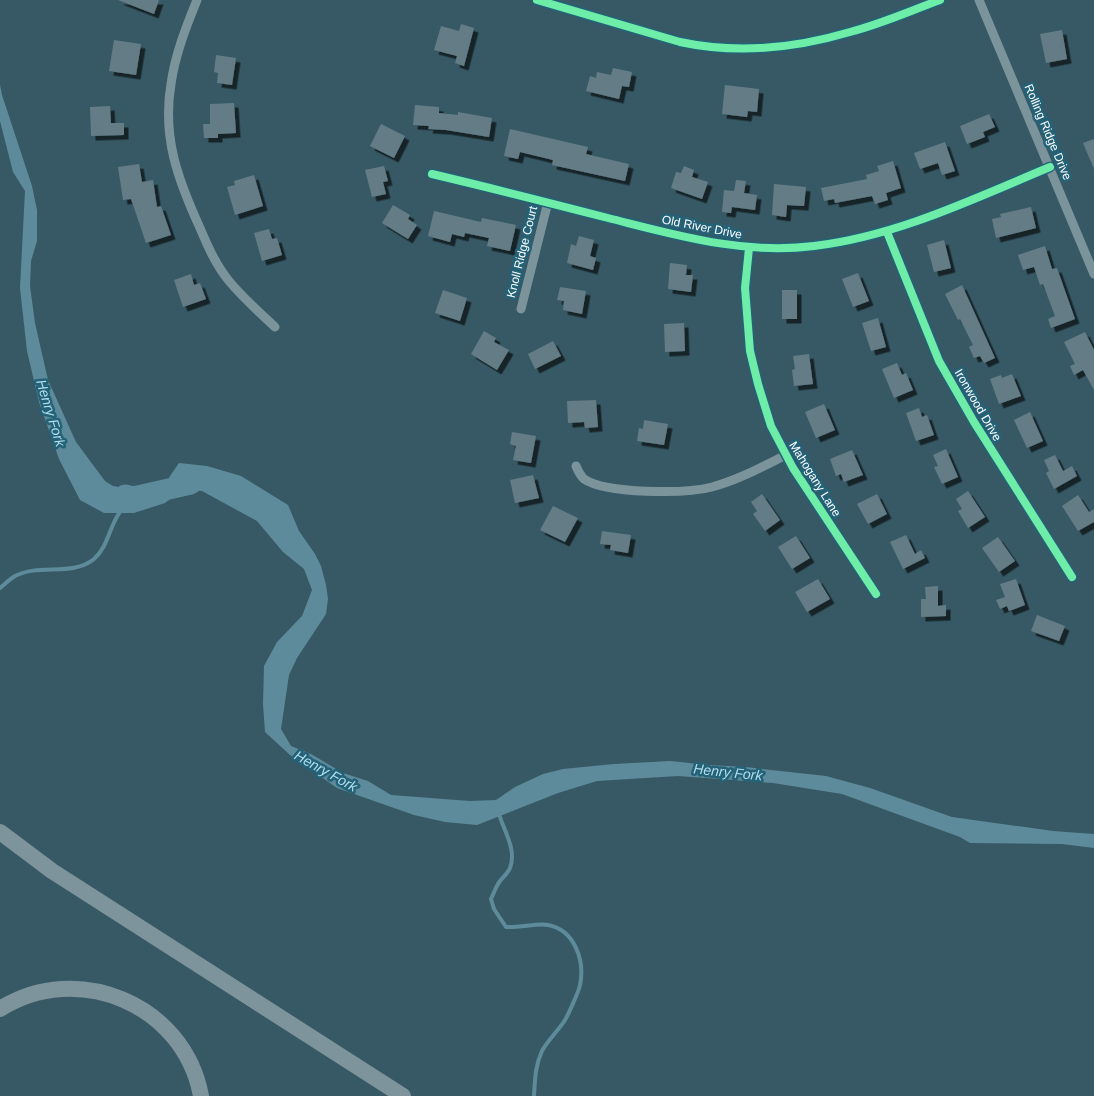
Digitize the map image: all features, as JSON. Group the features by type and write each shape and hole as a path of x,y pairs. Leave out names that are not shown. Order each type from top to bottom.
{"highway":[{"path":"0,832 52,871 403,1096"},
{"path":"0,1009 15,1000 54,989 87,989 102,991 120,997 136,1005 151,1016 165,1028 179,1045 192,1068 201,1096"}],"street":[{"path":"197,0 184,33 170,84 169,105 172,154 182,190 214,260 243,297 275,327"},
{"path":"537,0 680,42 740,48 777,47 826,39 940,0"},
{"name":"Rolling Ridge Drive","path":"979,0 1094,274"},
{"name":"Old River Drive","path":"432,174 697,240 749,248 813,246 887,232 938,214 1050,166"},
{"name":"Knoll Ridge Court","path":"521,309 548,202"},
{"name":"Ironwood Drive","path":"887,232 939,361 997,460 1072,577"},
{"name":"Mahogany Lane","path":"749,248 746,288 750,350 771,426 793,468 876,594"},
{"path":"576,466 579,474 585,479 601,486 646,491 691,491 712,487 739,478 786,455"}],"water":[{"path":"0,85 32,186 37,210 37,241 31,261 30,286 35,323 48,380 76,442 105,481 113,486 149,492 162,492 179,463 207,466 241,476 288,505 299,531 321,566 328,599 326,614 297,658 289,675 281,729 291,746 311,754 343,773 368,781 391,795 470,801 496,800 515,787 543,774 563,769 614,764 670,761 826,776 870,788 952,817 1053,831 1094,834 1094,848 1062,844 970,843 960,837 842,794 773,783 678,776 597,781 558,793 477,825 445,822 414,815 337,788 290,755 265,732 263,704 264,666 277,642 302,616 312,590 304,569 283,552 257,521 202,491 182,490 165,503 134,513 104,513 80,500 59,459 39,402 27,351 20,288 25,191 13,172 0,121"}],"building":[{"path":"118,0 159,0 154,14"},
{"path":"461,24 474,28 464,66 455,63 457,56 434,50 441,26 459,31"},
{"path":"1062,30 1067,59 1046,63 1040,34"},
{"path":"114,40 141,44 136,75 109,71"},
{"path":"216,55 236,58 232,85 217,83 218,73 214,72"},
{"path":"613,68 632,72 629,87 622,86 619,99 586,91 590,76 596,78 597,72 611,75"},
{"path":"725,85 759,89 757,112 748,111 747,117 722,114"},
{"path":"234,103 236,133 218,134 218,138 204,138 203,124 210,124 210,104"},
{"path":"415,105 439,107 439,113 458,115 458,112 492,118 489,137 428,129 429,126 413,125"},
{"path":"110,106 111,123 124,123 124,135 91,136 90,107"},
{"path":"989,114 995,127 983,132 985,137 967,144 960,126"},
{"path":"381,124 405,136 394,158 370,146"},
{"path":"510,129 588,147 586,154 629,164 625,181 552,165 553,160 520,152 518,159 504,156"},
{"path":"1094,139 1094,169 1083,143"},
{"path":"945,142 955,171 942,175 938,163 920,169 914,153"},
{"path":"893,161 901,188 886,193 888,200 875,204 872,196 835,203 834,199 824,201 821,188 867,179 866,175 879,171 877,166"},
{"path":"139,164 142,182 153,180 157,207 161,206 171,235 146,243 131,199 123,200 118,167"},
{"path":"384,166 388,181 383,182 386,194 372,197 365,170"},
{"path":"684,166 694,170 692,177 708,182 702,199 671,188 676,172 681,173"},
{"path":"254,175 263,206 235,215 227,187 235,185 234,181"},
{"path":"736,180 746,181 744,193 757,195 755,210 732,207 731,213 722,212 724,190 734,191"},
{"path":"774,184 806,187 804,206 787,205 786,217 772,215"},
{"path":"393,205 410,215 408,219 417,225 408,239 382,223"},
{"path":"1031,207 1036,228 996,238 992,219 1001,217 1000,214"},
{"path":"434,211 481,222 482,218 516,225 510,251 487,246 489,238 465,233 464,237 452,234 450,242 428,236"},
{"path":"269,229 272,239 277,238 282,255 262,261 254,233"},
{"path":"579,236 594,240 590,256 596,258 593,270 567,263 571,244 576,246"},
{"path":"944,240 951,268 934,272 927,245"},
{"path":"1045,246 1052,269 1057,268 1075,319 1051,328 1048,319 1055,316 1043,284 1040,285 1034,267 1023,270 1018,255"},
{"path":"670,263 687,265 686,275 693,275 691,292 668,289"},
{"path":"858,273 869,301 853,307 842,279"},
{"path":"191,274 194,285 200,283 206,299 183,307 174,280"},
{"path":"962,285 995,358 984,363 980,356 974,358 969,347 973,345 945,294"},
{"path":"560,287 586,291 582,314 563,310 564,301 557,300"},
{"path":"443,290 467,298 460,321 435,313"},
{"path":"782,290 797,290 797,319 782,319"},
{"path":"878,318 886,347 871,351 862,323"},
{"path":"684,323 685,351 665,352 664,324"},
{"path":"484,331 496,338 494,342 509,350 497,370 471,354"},
{"path":"1085,332 1094,350 1094,390 1083,370 1074,375 1070,366 1075,364 1064,342"},
{"path":"553,341 561,356 535,369 528,354"},
{"path":"809,354 813,384 794,386 792,370 795,369 793,356"},
{"path":"897,363 902,375 906,373 913,390 894,398 882,369"},
{"path":"1012,374 1021,396 999,404 990,379 1001,375 1002,378"},
{"path":"596,400 598,427 585,428 584,422 568,423 567,401"},
{"path":"824,404 835,430 816,438 805,412"},
{"path":"919,408 922,417 927,415 934,435 916,441 906,413"},
{"path":"1030,412 1043,441 1027,448 1014,420"},
{"path":"644,420 668,424 664,445 637,441 639,428 643,429"},
{"path":"512,432 536,436 531,463 513,460 516,446 510,444"},
{"path":"946,449 958,477 942,484 934,467 938,466 933,455"},
{"path":"852,450 863,475 844,482 841,474 836,476 830,459"},
{"path":"1055,455 1063,471 1072,466 1077,476 1054,489 1046,473 1049,471 1044,460"},
{"path":"533,475 539,498 515,503 510,480"},
{"path":"968,491 985,517 968,528 958,511 962,509 956,499"},
{"path":"762,494 780,520 765,531 753,514 757,511 751,502"},
{"path":"877,494 887,514 868,524 857,504"},
{"path":"1078,495 1089,512 1094,509 1094,522 1078,531 1062,506"},
{"path":"553,506 578,518 565,542 540,530"},
{"path":"602,531 631,535 628,553 610,550 611,545 600,544"},
{"path":"906,535 915,554 921,550 925,558 903,569 890,542"},
{"path":"796,536 810,558 792,569 778,547"},
{"path":"998,537 1015,561 999,572 982,548"},
{"path":"818,579 830,599 807,612 795,592"},
{"path":"1016,579 1025,605 1009,611 1007,606 1000,609 996,600 1005,597 1000,584"},
{"path":"938,586 938,606 946,605 946,616 921,617 921,599 926,599 925,587"},
{"path":"1037,615 1065,626 1059,641 1031,631"}],"waterway":[{"name":"Henry Fork","path":"125,495 133,497 191,484"},
{"path":"0,588 15,576 25,572 66,569 85,564 94,559 103,548 122,509"},
{"path":"499,814 511,847 512,861 509,870 499,883 491,899 494,909 506,927 548,925 565,933 576,948 581,966 580,985 571,1008 565,1020 544,1047 538,1062 534,1096"}],"cycle path":[{"path":"537,0 680,42 723,48 766,48 829,38 873,25 940,0"},
{"path":"432,174 684,237 736,246 788,248 845,241 905,225 1050,167"},
{"path":"887,232 939,361 974,422 1072,577"},
{"path":"749,248 745,288 750,351 771,426 793,468 876,594"}]}
